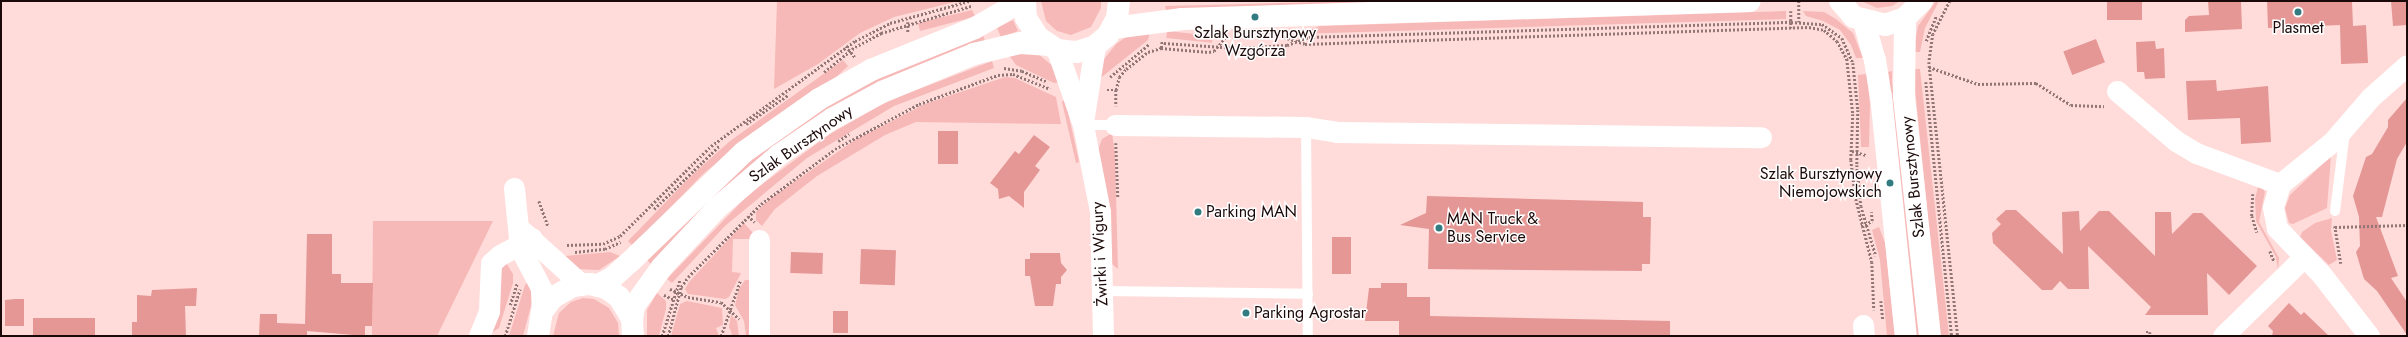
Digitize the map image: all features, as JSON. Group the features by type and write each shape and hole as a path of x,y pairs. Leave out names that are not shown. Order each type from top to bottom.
{"main road":[{"name":"Szlak Bursztynowy","path":"542,312 558,293 612,278 636,257 744,152 819,99 871,70 974,28 1022,1"},
{"path":"1025,1 1031,28 1052,47"},
{"path":"1095,46 1113,28 1119,1"},
{"path":"1113,28 1182,20 1750,1"},
{"path":"1835,1 1864,22 1885,25 1905,18 1931,5"},
{"name":"Szlak Bursztynowy","path":"1905,18 1904,98 1930,336"},
{"name":"Szlak Bursztynowy","path":"1864,22 1880,90 1906,336"},
{"name":"Szlak Bursztynowy","path":"633,327 634,306 656,276 698,227 738,190 779,156 832,119 882,92 974,54 1020,43 1076,52 1095,46"},
{"path":"589,285 619,297 633,327"},
{"path":"538,336 542,312"}],"street":[{"name":"Żwirki i Wigury","path":"1071,86 1095,46"},
{"name":"Żwirki i Wigury","path":"1052,47 1071,86 1083,124 1100,212 1103,336"},
{"path":"2369,336 2321,274 2277,228 2273,207 2280,184 2346,127 2371,97 2407,65"},
{"path":"2124,97 2176,141 2196,153 2280,184"},
{"path":"1115,125 1306,126 1336,132 1761,137"},
{"path":"514,188 524,237 541,288 542,312"},
{"path":"524,237 564,272 589,285"},
{"path":"480,336 489,311 491,263 524,237"},
{"path":"750,331 759,266 759,240"},
{"path":"2223,336 2304,257"}],"lane":[{"path":"1083,124 1115,125"},
{"path":"1306,126 1308,336"},
{"path":"2335,211 2346,127"},
{"path":"1103,291 1308,294"}],"path":[{"path":"1799,1 1800,22"},
{"path":"1950,1 1933,34 1929,68 1958,336"},
{"path":"1925,47 1930,28 1931,5"},
{"path":"1791,11 1791,28"},
{"path":"904,34 910,32 908,18"},
{"path":"1157,43 1162,42 1218,47 1287,45 1309,37 1791,22 1829,27 1842,38 1850,51 1858,110 1858,152 1861,206 1877,259"},
{"path":"1278,37 1305,44 1791,28 1824,30 1845,54 1853,114 1852,151 1854,195 1861,226 1872,262 1876,305 1870,326"},
{"path":"1161,48 1162,36"},
{"path":"1116,90 1119,77 1126,69 1148,52 1161,48 1208,52 1218,47 1222,39 1233,37"},
{"path":"997,70 1014,68 1056,86 1071,86 1104,81 1153,43"},
{"path":"846,46 855,57 861,54"},
{"path":"1924,63 1924,69"},
{"path":"1929,68 1978,84 2036,83 2078,107 2124,97"},
{"path":"668,336 680,294 688,276 761,204 803,171 868,129 919,104 998,75 1013,74 1071,86"},
{"path":"1925,77 1952,336"},
{"path":"832,144 852,132"},
{"path":"1852,151 1866,154 1866,161"},
{"path":"1861,226 1872,221 1871,206"},
{"path":"2335,211 2335,227 2341,264"},
{"path":"2335,227 2407,225"},
{"path":"619,237 636,257"},
{"path":"722,336 729,308 739,282 759,266"},
{"path":"662,336 675,292 684,273"},
{"path":"656,276 675,292 721,302 729,308 750,331"},
{"path":"1870,326 1880,297"},
{"path":"2146,332 2150,332 2150,336"}],"shaded area":[{"path":"777,1 959,1 894,17 860,33 818,64 774,89"},
{"path":"1041,1 1101,1 1101,8 1091,27 1071,35 1057,31 1046,21"},
{"path":"1354,1 1434,1 1166,10 1165,6"},
{"path":"1861,1 1900,1 1892,6 1877,8"},
{"path":"1936,1 1939,1 1925,28 1920,52 1913,52 1918,26"},
{"path":"972,10 975,16 920,31 918,23"},
{"path":"1786,11 1786,19 1296,34 1320,26"},
{"path":"1803,11 1824,12 1836,19 1853,33 1863,58 1856,58 1851,45 1840,30 1823,21 1806,16"},
{"path":"1013,20 1018,31 1001,37 997,28"},
{"path":"1167,31 1213,36 1212,43 1166,38"},
{"path":"1150,32 1148,40 1098,80 1101,63 1116,44 1126,37"},
{"path":"983,35 985,41 903,72 652,265 647,260 750,159 824,107 875,79"},
{"path":"1037,53 1055,68 1061,82 1054,83 1016,65 1008,54"},
{"path":"843,60 848,66 835,78 753,132 702,175 633,246 628,241 691,176 730,141"},
{"path":"992,61 994,68 894,106 807,158 725,226 672,283 667,279 749,194 830,134 888,101"},
{"path":"1913,69 1920,69 1949,336 1940,336"},
{"path":"1892,71 1919,336 1916,336 1888,72"},
{"path":"1867,74 1870,104 1869,147 1861,147 1858,75"},
{"path":"1005,77 1015,78 1056,97 1061,124 916,122 885,135 817,176 775,209 762,226 756,220 756,212 771,198 855,140 925,104"},
{"path":"1065,99 1079,162 1076,163 1062,102"},
{"path":"1112,133 1115,154 1118,269 1112,264 1110,221 1097,153 1102,139"},
{"path":"2331,156 2327,208 2293,224 2289,223 2285,208 2290,195"},
{"path":"2259,183 2265,192 2259,222 2279,258 2278,270 2276,257 2256,221 2255,199"},
{"path":"2332,218 2331,230 2337,260 2329,265 2300,237 2302,232 2315,223"},
{"path":"373,221 493,221 437,336 372,336"},
{"path":"744,223 754,234 750,239 733,239 732,272 741,273 729,297 725,299 688,294 685,289 689,282"},
{"path":"1879,227 1885,243 1895,336 1887,336 1880,260 1872,230"},
{"path":"610,252 620,256 599,270 577,269 565,256"},
{"path":"505,261 513,274 513,283 499,328 489,334 498,272"},
{"path":"530,279 532,302 523,336 509,336 525,285"},
{"path":"745,280 749,280 752,336 746,336 744,321 735,305 739,289"},
{"path":"657,293 666,301 666,309 659,336 647,336 647,310"},
{"path":"583,298 594,299 609,308 618,323 619,336 553,336 559,313 571,302"},
{"path":"687,301 722,308 723,325 716,328 719,336 671,336 680,304"},
{"path":"731,315 737,321 739,336 729,336 732,334 729,327"}],"building":[{"path":"2107,1 2142,1 2142,20 2107,20"},
{"path":"2208,1 2241,1 2242,29 2185,32 2185,20 2189,16 2209,15"},
{"path":"2267,1 2352,1 2353,26 2366,25 2368,63 2341,64 2340,25 2268,28"},
{"path":"2391,1 2407,1 2407,25 2393,26"},
{"path":"2096,39 2105,62 2072,75 2063,52"},
{"path":"2155,41 2156,49 2164,48 2165,78 2145,79 2144,72 2137,72 2136,42"},
{"path":"2216,80 2217,91 2268,86 2271,142 2241,144 2240,118 2188,120 2186,81"},
{"path":"2407,98 2407,142 2397,159 2382,217 2376,217 2398,276 2391,278 2407,302 2407,335 2377,291 2364,279 2356,252 2360,246 2359,217 2353,196 2366,157 2372,154 2388,127 2388,120"},
{"path":"938,131 958,131 958,164 938,164"},
{"path":"1034,135 1050,147 1035,166 1040,170 1024,192 1024,208 1009,196 999,199 998,189 990,183 1015,151 1019,154"},
{"path":"1427,196 1643,202 1643,217 1651,217 1650,264 1642,264 1642,271 1428,269 1429,229 1400,225 1426,213"},
{"path":"2006,210 2016,210 2063,254 2062,212 2079,211 2080,231 2099,211 2109,211 2155,256 2155,212 2171,212 2172,234 2193,213 2202,213 2257,266 2229,295 2207,273 2208,315 2145,315 2151,307 2088,246 2089,289 2068,289 2060,281 2052,290 2042,290 1993,243 1992,233 2001,224 1996,219"},
{"path":"307,234 332,234 332,274 341,274 341,283 373,283 372,326 365,326 365,336 307,331 307,336 259,336 260,314 277,314 277,323 305,324"},
{"path":"1332,237 1351,237 1351,274 1332,274"},
{"path":"861,249 896,250 895,285 860,284"},
{"path":"791,252 823,253 822,274 790,273"},
{"path":"1030,253 1060,253 1061,263 1067,270 1061,277 1061,284 1056,284 1053,306 1035,306 1030,276 1025,276 1025,259 1030,259"},
{"path":"1381,283 1407,283 1407,297 1430,297 1430,316 1670,321 1670,336 1399,336 1399,321 1365,321 1369,288 1381,288"},
{"path":"197,288 196,306 185,306 186,336 132,336 132,322 137,322 137,295 151,296 152,290"},
{"path":"24,299 24,326 5,326 5,300"},
{"path":"2289,303 2301,315 2304,312 2329,336 2272,336 2273,331 2268,326"},
{"path":"833,311 848,311 848,333 833,333"},
{"path":"33,318 95,318 95,336 33,336"}],"place":[{"name":"Plasmet","path":"2298,12"},
{"name":"Szlak Bursztynowy Wzgórza","path":"1255,17"},
{"name":"Szlak Bursztynowy Niemojowskich","path":"1890,183"},
{"name":"Parking MAN","path":"1198,212"},
{"name":"MAN Truck & Bus Service","path":"1439,228"},
{"name":"Parking Agrostar","path":"1246,313"}]}
